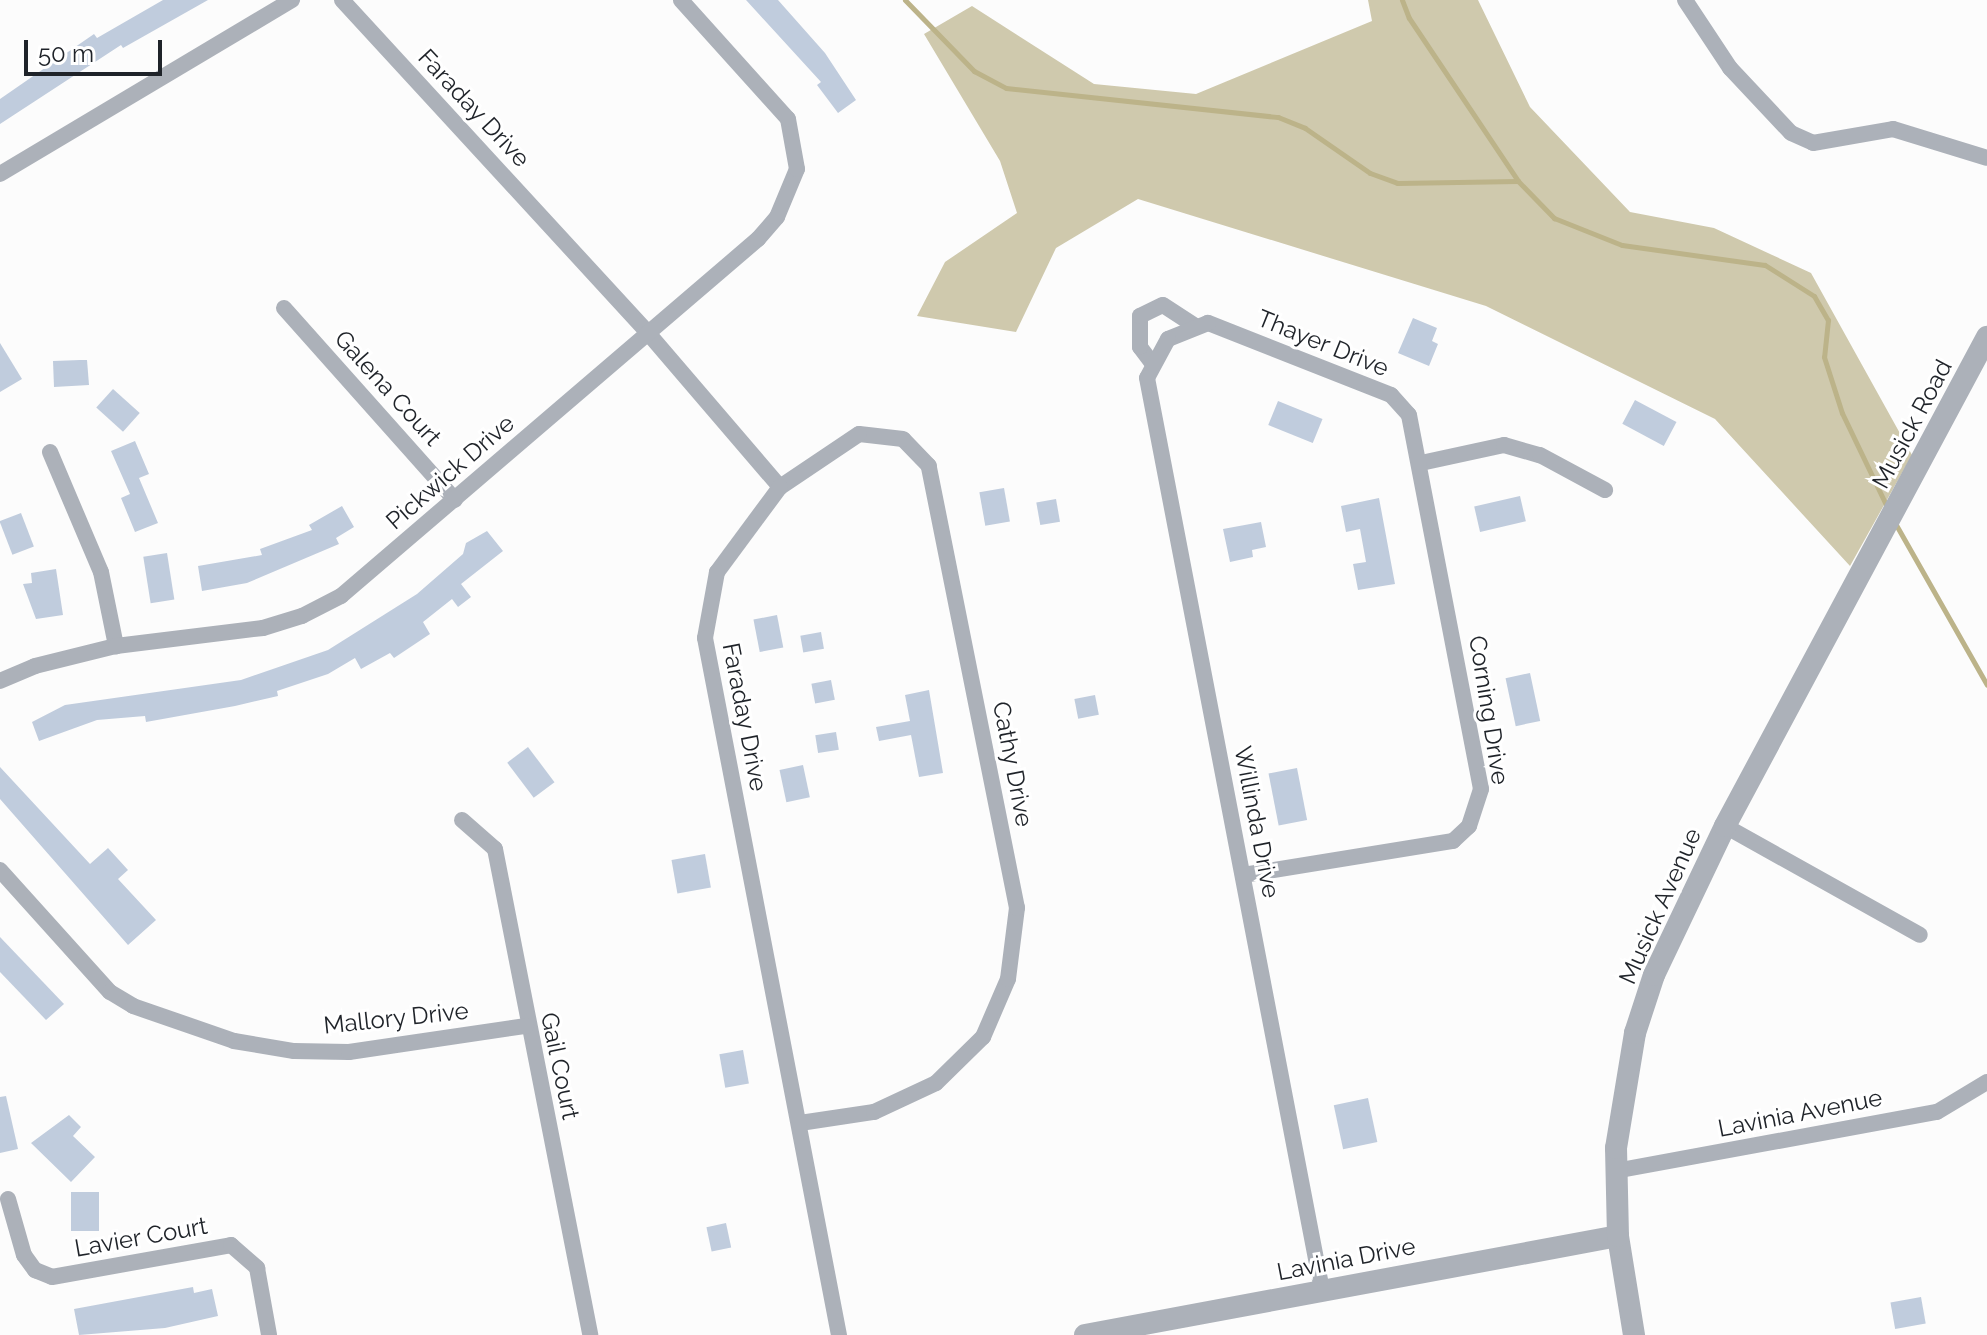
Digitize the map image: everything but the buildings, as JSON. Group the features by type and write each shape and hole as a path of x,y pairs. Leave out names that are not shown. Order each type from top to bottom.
{"street":[{"path":"0,174 292,0"},
{"name":"Faraday Drive","path":"342,0 648,333 780,487 717,572 705,638 839,1335"},
{"name":"Pickwick Drive","path":"0,681 35,666 116,646 263,628 302,616 341,596 648,333 777,217 797,169 788,119 681,0"},
{"path":"1685,0 1730,68 1791,133 1813,143 1893,129 1987,158"},
{"name":"Willinda Drive","path":"1195,326 1163,305 1140,316 1140,347 1152,363 1147,378 1322,1290"},
{"name":"Galena Court","path":"284,308 455,500"},
{"name":"Thayer Drive","path":"1195,326 1208,323 1391,395 1409,415 1421,463"},
{"path":"1152,363 1168,339 1195,326"},
{"name":"Musick Road","path":"1882,535 1987,337"},
{"name":"Cathy Drive","path":"780,487 859,434 903,439 929,466 1017,908 1008,979 983,1037 936,1083 887,1106 800,1123"},
{"path":"1421,463 1504,445 1540,455 1605,490"},
{"path":"50,452 101,572 116,646"},
{"name":"Corning Drive","path":"1243,875 1453,841 1469,826 1481,789 1421,463"},
{"name":"Musick Avenue","path":"1634,1335 1618,1236 1615,1171 1624,1087 1644,1003 1671,935 1725,826 1882,535"},
{"name":"Gail Court","path":"462,820 495,849 526,1026 590,1335"},
{"path":"1725,826 1920,935"},
{"name":"Mallory Drive","path":"0,870 110,992 133,1006 234,1041 294,1051 349,1052 526,1026"},
{"name":"Lavinia Avenue","path":"1615,1171 1937,1112 1987,1082"},
{"name":"Lavier Court","path":"8,1199 24,1255 35,1270 52,1277 231,1245 257,1268 269,1335"},
{"name":"Lavinia Drive","path":"1085,1335 1618,1236"}],"shaded area":[{"path":"1368,0 1478,0 1530,107 1630,212 1714,228 1811,273 1912,455 1850,566 1715,419 1486,306 1138,199 1056,248 1016,332 917,316 945,262 1017,213 1000,161 924,34 972,6 1094,84 1196,94 1372,21"}],"waterway":[{"path":"905,0 974,71 1006,88 1278,117 1305,128 1370,173 1397,183 1518,181"},
{"path":"1402,0 1409,18 1518,181 1554,218 1622,245 1765,265 1814,296 1828,320 1824,357 1842,413 1887,507"},
{"path":"1895,523 1987,685"}]}
